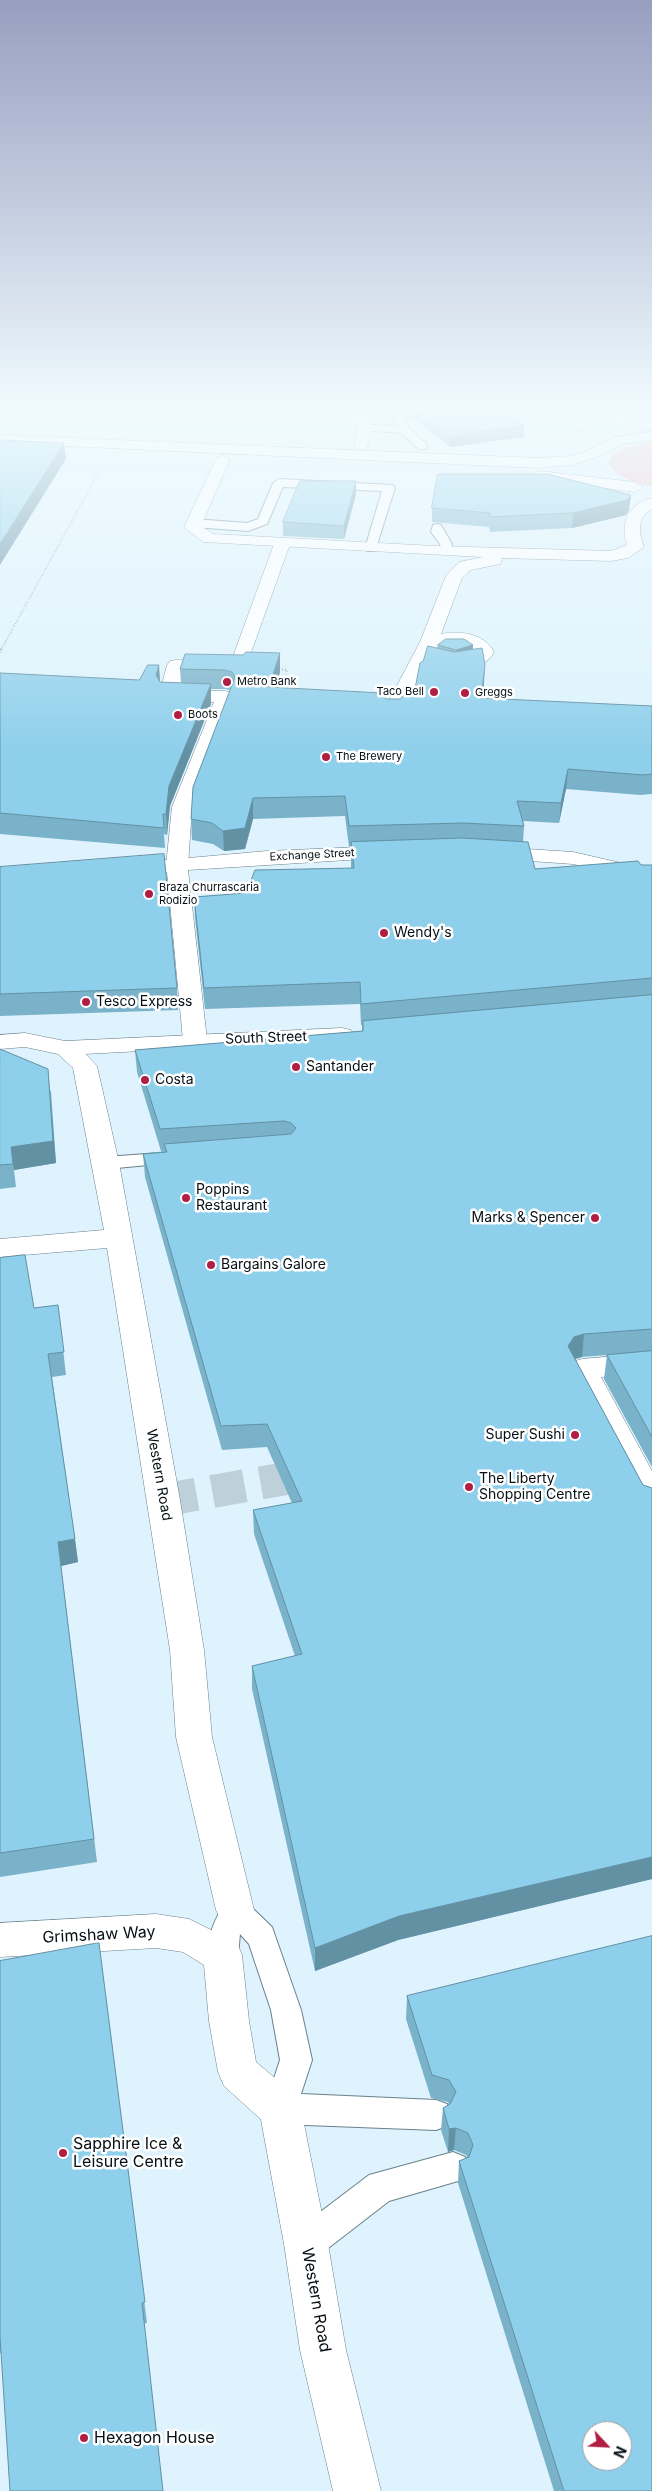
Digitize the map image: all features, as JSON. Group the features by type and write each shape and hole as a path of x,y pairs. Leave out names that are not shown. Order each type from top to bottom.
{"street":[{"path":"194,523 192,527 208,540 446,551 622,554 636,547 631,535 631,522"},
{"path":"195,1040 177,866 182,807 225,697 168,694 176,666 238,668 282,544"},
{"path":"393,712 425,648 430,644 450,638 466,639 482,646 485,652 483,656 472,662 459,664 435,660 426,654 428,649 429,643 454,576 465,566 535,554"},
{"name":"Exchange Street","path":"110,870 177,866 267,857 406,852"},
{"path":"480,852 573,858 652,876"},
{"name":"South Street","path":"0,1042 25,1040 66,1048 195,1040 368,1034"},
{"name":"Western Road","path":"66,1048 85,1066 106,1163 187,1650 194,1737 235,1910"},
{"path":"0,1248 119,1238"},
{"path":"652,1363 582,1369 652,1500"},
{"name":"Grimshaw Way","path":"0,1940 156,1931 189,1936 223,1955"},
{"path":"223,1955 229,2021 238,2072 280,2109"},
{"name":"Western Road","path":"280,2109 324,2350 357,2491"}],"lane":[{"path":"194,523 248,527 260,522"},
{"path":"371,548 379,522"},
{"path":"438,528 437,532 446,544 446,551"},
{"path":"106,1163 195,1157"},
{"path":"223,1955 225,1931 235,1910"},
{"name":"Western Road","path":"235,1910 261,1936 286,2010 296,2060 280,2109"},
{"path":"280,2109 436,2115"},
{"path":"306,2244 381,2188 453,2168"}],"path":[{"path":"0,652 72,522"}],"building":[{"path":"0,522 14,522 0,544"},
{"path":"287,522 345,522 344,526"},
{"path":"446,639 464,639 473,645 456,650 438,645"},
{"path":"428,646 454,652 482,648 485,665 481,698 652,706 652,774 643,775 568,769 561,803 517,801 524,826 463,823 349,826 345,796 253,798 245,828 223,831 212,823 191,819 193,787 235,677 232,672 224,670 180,669 185,654 243,655 246,652 280,653 269,687 382,693 386,699 400,699 405,694 414,694 420,663 423,661"},
{"path":"148,665 159,665 156,675 160,682 211,684 169,786 166,814 163,814 164,828 0,813 0,673 139,680"},
{"path":"463,838 528,842 535,869 638,861 641,865 652,865 652,978 361,1004 360,982 204,988 194,897 246,893 255,870 354,868 351,842"},
{"path":"164,854 177,988 0,994 0,867"},
{"name":"The Liberty Shopping Centre","path":"652,995 652,1329 584,1334 574,1337 568,1346 643,1485 652,1488 652,1857 399,1916 315,1948 252,1666 302,1654 253,1510 302,1501 267,1424 221,1426 143,1154 167,1152 164,1144 291,1134 296,1128 291,1123 284,1121 160,1129 135,1050 363,1031 363,1021"},
{"path":"0,1049 48,1069 53,1141 11,1147 13,1164 0,1165"},
{"path":"25,1255 34,1308 58,1305 64,1352 48,1354 75,1539 58,1542 94,1839 0,1853 0,1258"},
{"path":"652,1351 652,1437 607,1355"},
{"path":"652,1936 652,2491 564,2491 459,2161 469,2157 473,2145 468,2133 456,2128 449,2129 443,2108 450,2104 456,2092 449,2080 432,2075 407,1996"},
{"name":"Sapphire Ice & Leisure Centre","path":"99,1943 145,2302 142,2303 163,2491 10,2491 0,2337 0,1961"}],"tunnel":[{"path":"164,1500 317,1473"}],"place":[{"name":"Metro Bank","path":"227,682"},
{"name":"Taco Bell","path":"434,692"},
{"name":"Greggs","path":"465,693"},
{"name":"Boots","path":"178,715"},
{"name":"The Brewery","path":"326,757"},
{"name":"Braza Churrascaria Rodizio","path":"149,894"},
{"name":"Wendy's","path":"384,933"},
{"name":"Tesco Express","path":"86,1002"},
{"name":"Santander","path":"296,1067"},
{"name":"Costa","path":"145,1080"},
{"name":"Poppins Restaurant","path":"186,1198"},
{"name":"Marks & Spencer","path":"595,1218"},
{"name":"Bargains Galore","path":"211,1265"},
{"name":"Super Sushi","path":"575,1435"},
{"name":"The Liberty Shopping Centre","path":"469,1487"},
{"name":"Sapphire Ice & Leisure Centre","path":"63,2153"},
{"name":"Hexagon House","path":"84,2438"}]}
